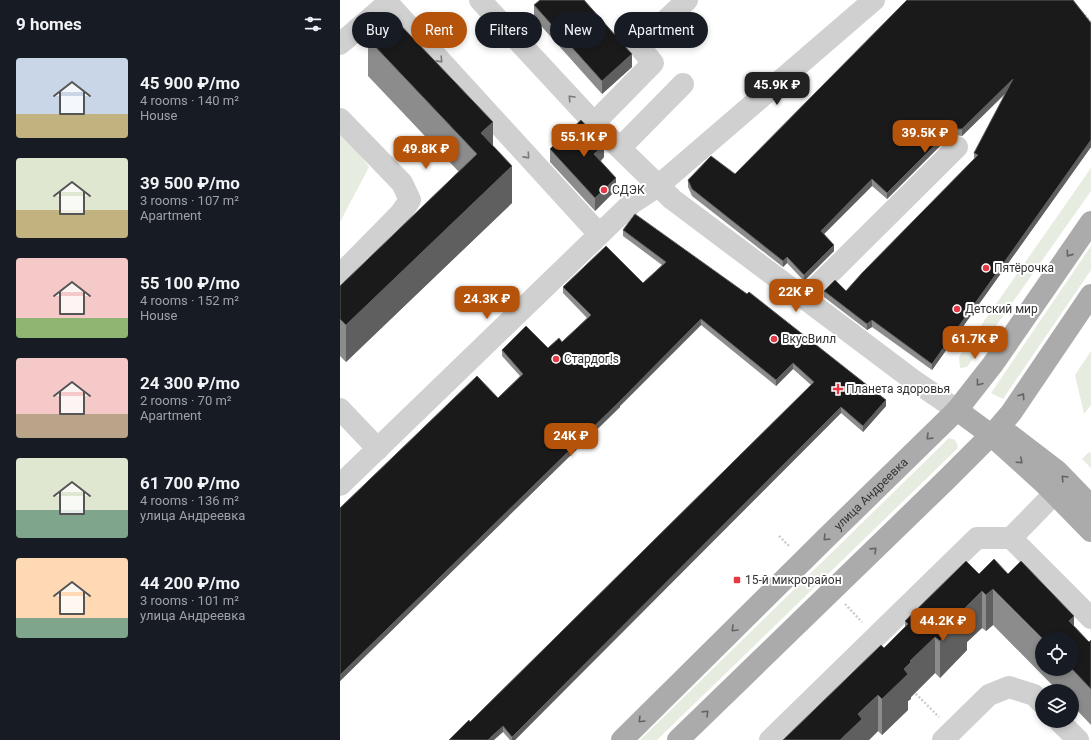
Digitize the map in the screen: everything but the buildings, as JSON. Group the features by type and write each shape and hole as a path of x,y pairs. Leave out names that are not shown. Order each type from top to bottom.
{"main road":[{"name":"улица Андреевка","path":"622,740 957,410 993,364 1091,222"},
{"path":"678,740 948,479 995,431 1011,413 1091,296"},
{"path":"957,410 995,431 1057,471 1091,506"},
{"path":"995,431 1091,532"}],"street":[{"path":"480,0 596,124 672,199 913,380 957,410"},
{"path":"596,124 602,115 653,63 640,46 687,0"},
{"path":"340,485 632,203 658,186 874,0"},
{"path":"340,44 386,1 599,234"},
{"path":"620,148 683,84"},
{"path":"340,119 402,183 410,200 400,214 340,275"},
{"path":"804,298 958,147"},
{"path":"340,409 378,449"},
{"path":"1011,538 1054,494"},
{"path":"770,740 977,538 1011,538 1091,618"},
{"path":"948,735 989,695 1010,687 1035,696"},
{"path":"1066,728 1078,740"}],"path":[{"path":"1081,11 1091,22"},
{"path":"910,688 948,735"}],"shaded area":[{"path":"340,132 350,140 369,167 340,222"},
{"path":"1091,168 1091,191 967,367 960,368 959,357"},
{"path":"1091,246 1091,270 1003,399 991,393"},
{"path":"1091,351 1091,405 1084,414 1075,375"},
{"path":"949,438 955,441 958,448 657,740 640,740"},
{"path":"1089,452 1091,454 1091,468 1082,459"}],"place":[{"name":"СДЭК","path":"604,190"},
{"name":"Пятёрочка","path":"986,268"},
{"name":"Детский мир","path":"957,309"},
{"name":"ВкусВилл","path":"774,339"},
{"name":"Стардог!s","path":"556,359"},
{"name":"Планета здоровья","path":"838,389"},
{"name":"15-й микрорайон","path":"737,580"}]}
